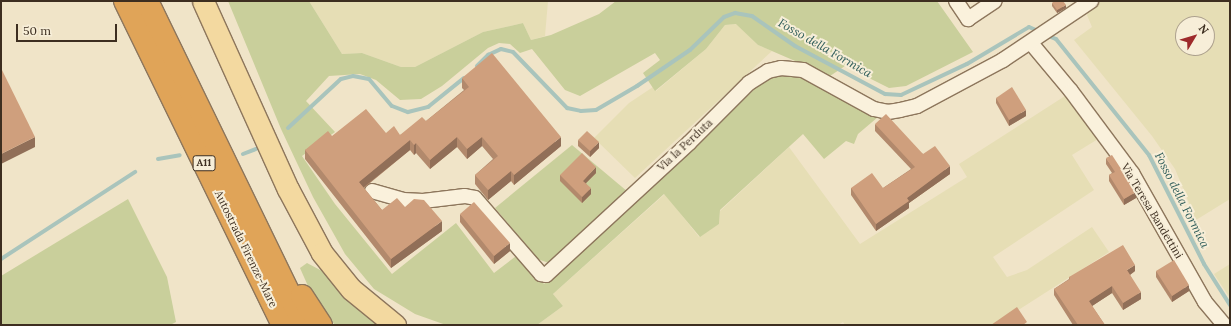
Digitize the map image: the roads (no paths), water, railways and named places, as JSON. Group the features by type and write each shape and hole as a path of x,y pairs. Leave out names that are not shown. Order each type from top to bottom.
{"highway":[{"name":"Autostrada Firenze-Mare","path":"125,1 282,325"},
{"name":"Autostrada Firenze-Mare","path":"147,1 304,325"},
{"path":"211,132 303,298 321,325"}],"main road":[{"path":"203,1 288,190 322,253 351,289 395,325"}],"street":[{"path":"956,1 968,19 995,1"},
{"path":"1031,43 1086,2"},
{"name":"Via la Perduta","path":"372,191 403,200 423,201 465,196 475,198 483,203 541,274 546,275 689,143 749,83 768,71 781,68 803,70 874,109 888,112 917,106 1031,43"},
{"name":"Via Teresa Bandettini","path":"1031,43 1071,91 1132,173 1205,302 1224,325"}],"waterway":[{"name":"Fosso della Formica","path":"477,66 488,55 501,49 513,52 567,108 581,111 596,110 637,86 690,50 724,17 735,13 752,16 795,46 885,94 901,95 967,64 1029,27 1040,32"},
{"name":"Fosso della Formica","path":"1046,35 1056,39 1149,155 1204,264 1230,305"},
{"name":"Fosso della Formica","path":"288,128 341,79 353,76 369,79 392,106 408,112 428,107 464,78"},
{"name":"Fosso della Formica","path":"243,154 256,149"},
{"name":"Fosso della Formica","path":"158,159 180,155"},
{"path":"1,259 135,172"}]}
